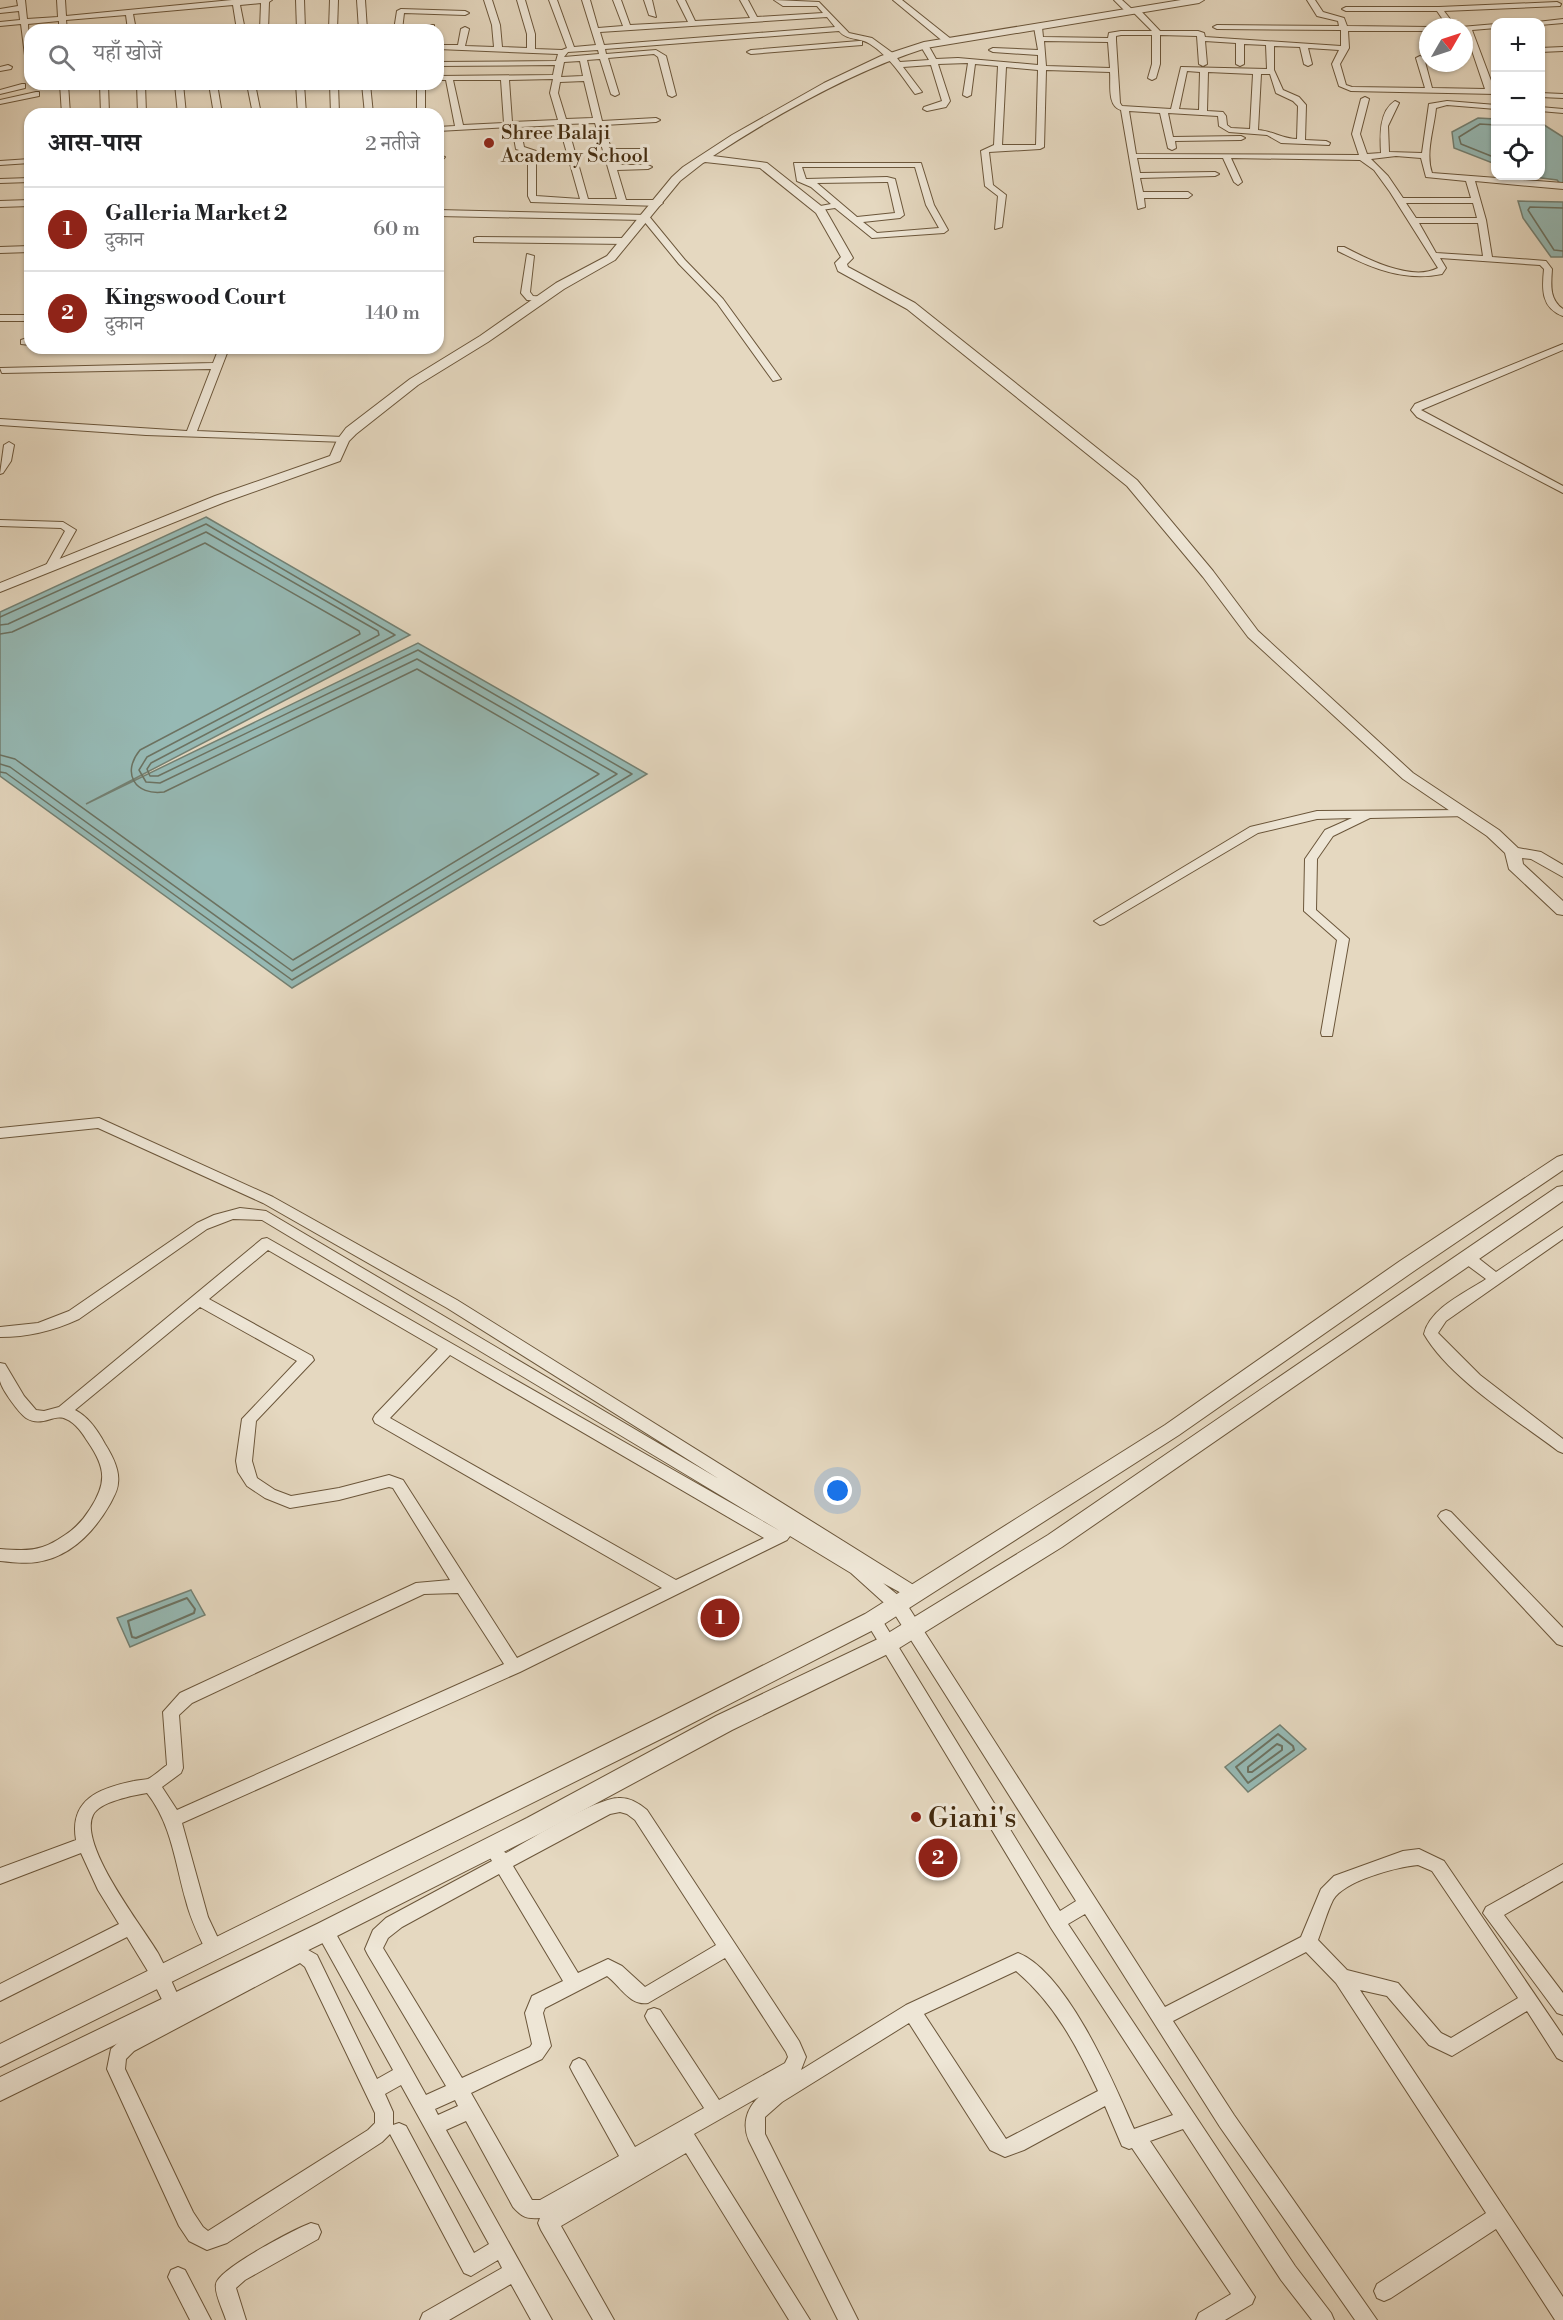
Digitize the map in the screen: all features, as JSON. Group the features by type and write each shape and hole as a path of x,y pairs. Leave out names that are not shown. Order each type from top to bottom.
{"street":[{"path":"61,0 62,24"},
{"path":"132,0 132,24"},
{"path":"0,24 96,19 168,4 266,0 264,24"},
{"path":"300,0 301,24"},
{"path":"333,24 334,0"},
{"path":"361,0 363,24"},
{"path":"488,0 496,25 498,49"},
{"path":"521,0 531,34 531,51"},
{"path":"553,0 563,56 554,93 585,202"},
{"path":"586,0 615,94"},
{"path":"617,0 627,28"},
{"path":"648,0 653,15"},
{"path":"681,0 692,24"},
{"path":"744,0 754,19"},
{"path":"778,0 788,4 817,3 850,37 873,42 894,60 918,92"},
{"path":"897,0 948,41"},
{"path":"1040,33 1126,5 1199,0"},
{"path":"1311,0 1320,14 1341,21 1347,37 1345,48 1336,64 1343,86 1351,89 1491,92"},
{"path":"236,2 240,24"},
{"path":"202,3 205,24"},
{"path":"0,10 21,4 24,22"},
{"path":"168,4 170,24"},
{"path":"1126,5 1156,30 1156,64 1152,78"},
{"path":"1346,9 1558,5"},
{"path":"1439,9 1446,18"},
{"path":"399,24 401,11 465,13"},
{"path":"595,30 828,15"},
{"path":"1545,22 1563,21"},
{"path":"1473,28 1491,26"},
{"path":"1217,27 1419,29"},
{"path":"461,47 465,29"},
{"path":"444,64 563,56 600,46 840,29"},
{"path":"998,227 1002,195 989,186 985,151 998,148 1033,149 1040,147 1042,53 1040,33"},
{"path":"0,588 266,482 335,458 343,440 351,431 414,382 484,339 542,299 611,258 659,203 676,179 702,158 817,92 924,45 1040,33 1112,40"},
{"path":"1203,113 1201,35 1198,33 1117,33 1112,35 1116,104 1125,109 1222,116 1225,128 1269,133 1281,141 1326,143"},
{"path":"1202,39 1345,48"},
{"path":"1240,41 1240,64"},
{"path":"751,52 873,42"},
{"path":"1270,43 1271,69"},
{"path":"924,45 934,62 946,100 943,105 927,109"},
{"path":"1473,45 1491,87"},
{"path":"1304,46 1308,64"},
{"path":"444,47 531,51 583,59 652,52 660,54 672,95"},
{"path":"1545,50 1563,49"},
{"path":"993,50 1042,53"},
{"path":"583,59 622,202"},
{"path":"894,60 972,61 1040,68 1114,70"},
{"path":"967,95 972,61"},
{"path":"998,148 1002,65"},
{"path":"1174,112 1182,71 1203,66 1273,72 1279,91 1302,105 1300,142"},
{"path":"1254,131 1257,71"},
{"path":"1424,72 1429,90"},
{"path":"444,78 588,78"},
{"path":"449,78 460,128"},
{"path":"505,78 512,124 520,149 532,151 532,196 534,200 659,203"},
{"path":"0,92 22,86"},
{"path":"64,90 66,108"},
{"path":"104,90 105,108"},
{"path":"141,90 142,108"},
{"path":"180,90 181,108"},
{"path":"214,90 217,108"},
{"path":"252,90 256,108"},
{"path":"300,90 302,108"},
{"path":"334,90 335,108"},
{"path":"367,90 368,108"},
{"path":"421,90 421,108"},
{"path":"0,102 36,94"},
{"path":"1545,95 1563,96"},
{"path":"1341,249 1378,268 1404,273 1439,272 1442,268 1413,221 1372,163 1361,156 1356,134 1365,99"},
{"path":"1385,154 1384,126 1395,103"},
{"path":"1491,106 1434,104 1425,156 1426,172 1429,175 1470,180 1563,186"},
{"path":"1125,109 1142,207"},
{"path":"1545,109 1563,111"},
{"path":"1164,112 1173,157"},
{"path":"444,129 561,121 656,120"},
{"path":"1170,139 1241,138"},
{"path":"609,152 644,150"},
{"path":"1133,156 1361,156 1385,154 1425,156"},
{"path":"1226,157 1238,182"},
{"path":"702,158 763,165 818,209 847,258 841,263 842,269 910,306 1132,483 1208,574 1253,634 1408,776 1493,833 1514,852 1534,855 1563,872"},
{"path":"0,163 24,161"},
{"path":"797,165 918,165 930,206 944,230 875,236 837,205 806,181 800,179 797,165"},
{"path":"613,168 648,167"},
{"path":"1136,176 1215,174"},
{"path":"806,181 876,179 892,181 900,215 855,220"},
{"path":"0,181 24,180"},
{"path":"1470,180 1482,220 1488,258"},
{"path":"1140,195 1188,195"},
{"path":"1398,200 1476,201"},
{"path":"0,204 24,202"},
{"path":"818,209 837,205"},
{"path":"444,213 645,217 682,262 720,301 776,379"},
{"path":"1413,221 1482,220"},
{"path":"477,240 626,241"},
{"path":"0,250 24,249"},
{"path":"1433,255 1537,261 1547,266 1546,298 1552,307 1563,313"},
{"path":"530,256 525,293 530,298 542,299"},
{"path":"0,318 24,318"},
{"path":"1563,347 1419,406 1416,410 1420,416 1563,490"},
{"path":"191,433 222,354"},
{"path":"2,370 217,366"},
{"path":"0,422 343,440"},
{"path":"0,471 6,461 3,456 9,445"},
{"path":"0,523 69,527 71,530 49,569"},
{"path":"1327,1033 1343,939 1310,912 1311,859 1329,832 1372,814"},
{"path":"1100,921 1254,830 1317,815 1465,814"},
{"path":"1514,852 1515,866 1563,910"},
{"path":"0,1133 99,1123 268,1200 452,1304 906,1599 914,1628 934,1663 1227,2121 1367,2320"},
{"path":"0,2056 215,1951 873,1620 1172,1430 1407,1266 1563,1161"},
{"path":"0,2089 176,2011 301,1954 311,1961 374,2091 384,2112 384,2127 375,2136 220,2236 207,2241 196,2234 186,2219 116,2069 117,2055 176,2011 325,1931 497,1855 607,1807 620,1805 632,1808 641,1815 728,1947 793,2047 797,2057 792,2069 542,2209 528,2210 520,2200 459,2088 374,1949 376,1939 383,1929 497,1855 724,1723 888,1644 1055,1541 1192,1448 1300,1370 1430,1285 1563,1192"},
{"path":"0,1332 29,1332 54,1325 74,1315 202,1226 222,1215 244,1211 266,1216 906,1599"},
{"path":"1563,1232 1441,1317 1433,1326 1431,1334 1440,1347 1563,1447"},
{"path":"0,1368 30,1413 40,1418 64,1411 267,1243 777,1538"},
{"path":"1468,1258 1496,1279"},
{"path":"1407,1266 1430,1285"},
{"path":"198,1299 307,1360 249,1419 244,1461 246,1472 252,1482 270,1494 290,1502 339,1494 389,1481 398,1484 514,1667"},
{"path":"448,1347 380,1419 676,1588"},
{"path":"0,1555 30,1558 45,1556 57,1550 87,1527 111,1485 112,1471 90,1433 75,1415 64,1411"},
{"path":"1446,1516 1563,1639"},
{"path":"172,1820 514,1667 794,1531"},
{"path":"176,2011 147,1952 129,1927 90,1858 85,1844 83,1814 94,1802 136,1786 151,1786 176,1768 177,1754 170,1728 171,1712 186,1698 422,1588 462,1586"},
{"path":"873,1620 1057,1922 1288,2273 1324,2320"},
{"path":"151,1786 162,1798 172,1820 199,1917 215,1951"},
{"path":"0,1875 85,1844"},
{"path":"497,1855 574,1983"},
{"path":"1162,2018 1308,1942 1327,1894 1340,1881 1403,1859 1419,1857 1438,1866 1563,2052"},
{"path":"1563,1872 1492,1913 1563,2007"},
{"path":"1057,1922 1088,1903"},
{"path":"0,1993 129,1927"},
{"path":"325,1931 542,2320"},
{"path":"1308,1942 1342,1977 1563,2314"},
{"path":"422,2106 536,2053 542,2046 534,2013 538,2002 574,1983 608,1967 616,1971 639,1996 648,1995 728,1947"},
{"path":"848,2320 756,2135 753,2120 759,2108 775,2096 912,2011 1018,1960 1035,1973 1054,1997 1099,2070 1129,2140 1186,2119"},
{"path":"1342,1977 1392,1989 1435,2039 1452,2047 1530,2000"},
{"path":"912,2011 997,2144 1005,2148 1017,2145 1110,2094"},
{"path":"654,2016 716,2111"},
{"path":"579,2067 631,2159"},
{"path":"374,2091 404,2073"},
{"path":"434,2127 470,2109"},
{"path":"399,2132 471,2266 481,2290"},
{"path":"1136,2137 1245,2297 1206,2320"},
{"path":"604,2320 548,2223 689,2141 800,2320"},
{"path":"1384,2291 1498,2216"},
{"path":"236,2320 225,2285 238,2273 311,2232"},
{"path":"471,2266 501,2248"},
{"path":"430,2320 514,2271"},
{"path":"178,2277 201,2320"}],"water":[{"path":"1478,118 1491,119 1491,162 1454,148 1452,132"},
{"path":"1545,126 1563,137 1563,187 1557,180 1545,178"},
{"path":"1518,201 1563,202 1563,257 1551,257 1523,218"},
{"path":"206,517 410,635 86,804 418,643 647,774 292,988 0,776 0,612"},
{"path":"191,1590 205,1615 130,1647 117,1618"},
{"path":"1280,1725 1306,1749 1248,1792 1225,1767"}],"place":[{"name":"Shree Balaji Academy School","path":"489,143"},
{"name":"Galleria Market 2","path":"720,1618"},
{"name":"Giani's","path":"916,1817"},
{"name":"Kingswood Court","path":"938,1858"}]}
